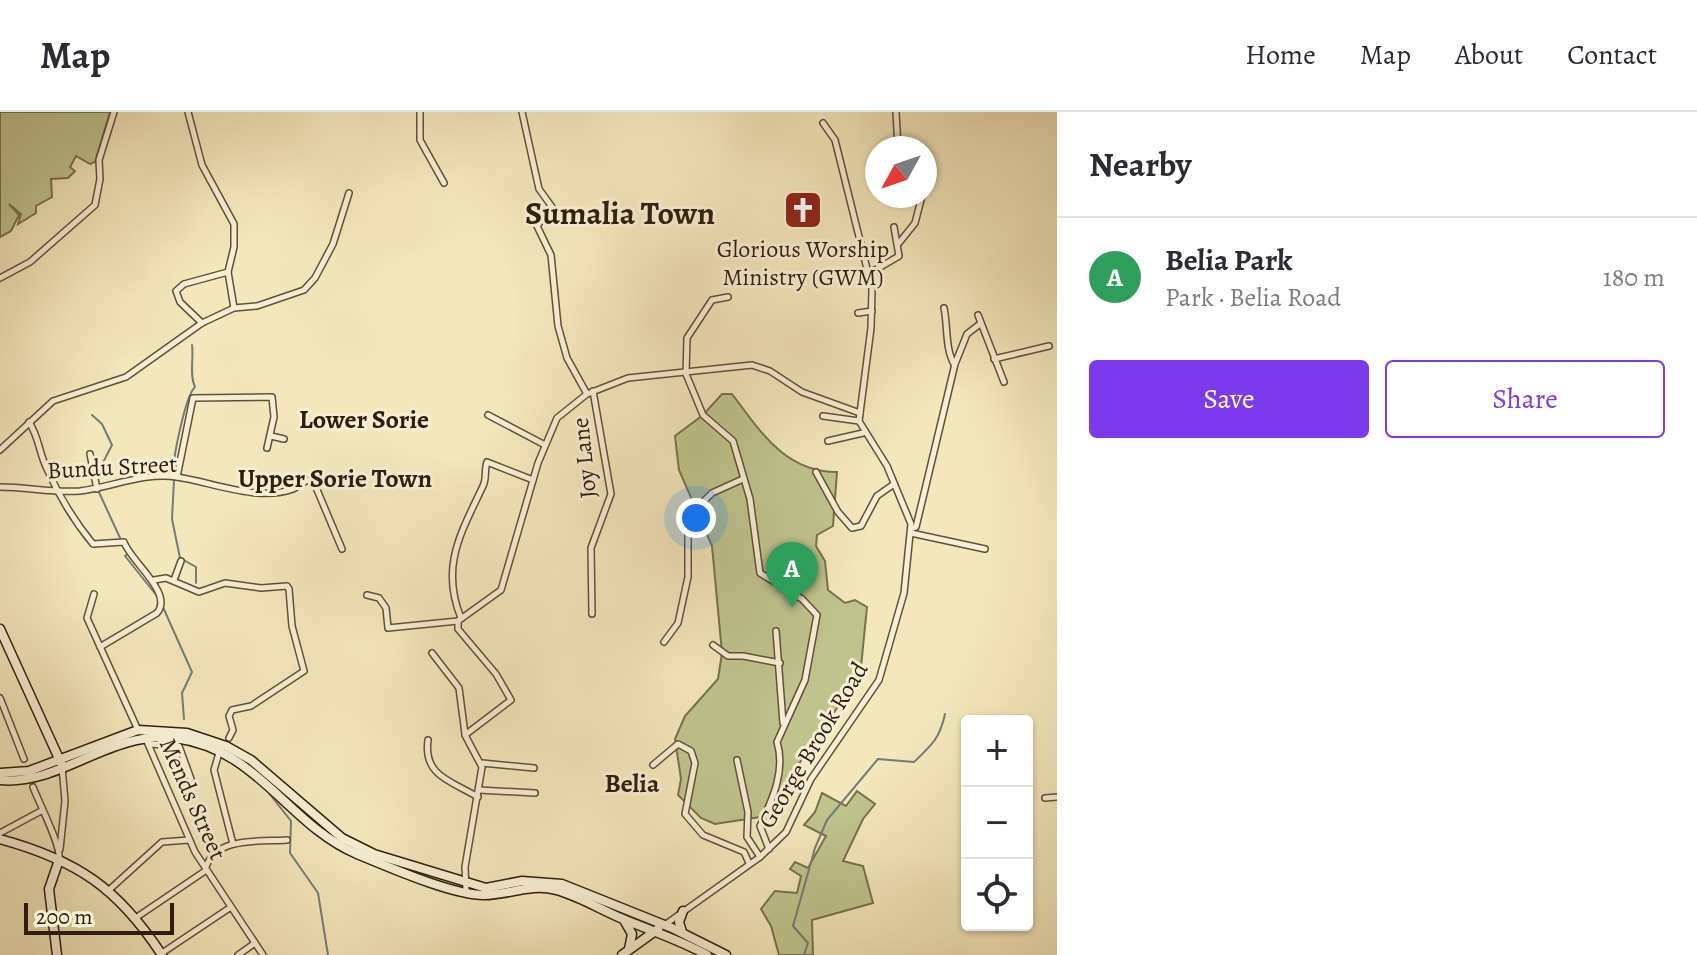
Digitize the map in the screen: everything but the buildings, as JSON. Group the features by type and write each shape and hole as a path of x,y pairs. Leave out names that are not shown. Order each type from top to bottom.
{"main road":[{"path":"0,629 2,640 61,763"},
{"path":"0,773 29,771 144,737 187,733 226,746 251,760 324,824 355,846 482,895 548,888 707,955"},
{"path":"144,737 180,739 220,750 248,766 340,845 417,876 464,887 486,888 522,881 562,884 682,932"},
{"path":"0,780 29,778 61,763"},
{"path":"0,836 59,860 109,890 137,917 161,954"},
{"path":"57,955 49,889 59,860"},
{"path":"683,911 679,922 682,932 696,949 720,954"},
{"path":"624,919 632,934 626,953"},
{"path":"626,953 665,925"}],"street":[{"path":"0,278 30,262 95,205 100,179 99,160 114,112"},
{"path":"188,112 202,165 234,224 234,247 228,272 234,308"},
{"path":"420,112 420,140 444,183"},
{"name":"Joy Lane","path":"522,112 539,189 552,207 537,226 551,255 558,326 567,358 590,392 611,494 591,548 592,614"},
{"path":"896,112 897,136"},
{"name":"George Brook Road","path":"665,925 760,857 786,832 811,779 879,680 904,593 911,531 887,466 863,433 859,421 872,311 870,273 835,140 823,123"},
{"path":"0,450 53,401 137,371 202,323 234,308 257,306 310,285 333,244 349,193"},
{"path":"898,244 915,223 919,208"},
{"path":"870,273 899,256 894,227"},
{"path":"202,323 177,299 176,291 184,284 228,272"},
{"path":"728,297 712,300 689,335 686,374 703,415 733,441 750,499 760,573 802,599 817,615 805,680 777,742 781,755 775,793 760,826 769,849"},
{"path":"944,308 947,350 955,364"},
{"path":"858,313 872,311"},
{"path":"978,315 1004,382"},
{"path":"911,531 920,517 930,477 929,460 955,364 967,334 980,324"},
{"path":"994,359 1049,346"},
{"path":"367,595 379,598 386,608 388,628 459,620 501,590 554,421 590,392 628,378 686,374 726,366 759,367 802,392 860,413"},
{"path":"177,477 191,398 272,397 271,436 267,448"},
{"path":"488,415 545,445"},
{"path":"823,416 859,421"},
{"path":"29,422 37,434 47,470 71,517 93,544 124,542 129,556 154,580 163,604 146,622 100,647"},
{"path":"828,441 863,433"},
{"path":"271,436 284,439"},
{"path":"90,454 97,489"},
{"path":"465,735 511,700 496,674 458,629 450,576 463,528 485,482 487,462 533,480"},
{"path":"816,472 838,512 852,528 861,526 877,496 894,484"},
{"name":"Bundu Street","path":"0,487 60,492 97,489 128,480 177,477 210,486 256,492 290,491 305,480 315,485 342,549"},
{"path":"664,642 678,623 688,577 688,517 712,493 743,479"},
{"path":"911,531 985,549"},
{"path":"174,580 181,561"},
{"path":"154,580 174,580 199,592 225,583 261,588 287,586 304,671 251,706 232,710 229,716 233,730 229,738"},
{"name":"Mends Street","path":"94,594 87,615 189,840 263,955"},
{"path":"776,631 783,724"},
{"path":"713,645 728,656 780,663"},
{"path":"432,653 459,688 466,743 482,763 534,768"},
{"path":"0,698 24,759"},
{"path":"144,737 179,746 191,779"},
{"path":"428,740 426,758 433,770 478,793 535,793"},
{"path":"653,765 678,744 691,751 695,763 685,814 703,835 744,852 749,863"},
{"path":"220,750 214,770 233,844"},
{"path":"737,760 748,812 747,837 760,857"},
{"path":"59,860 65,801 61,763"},
{"path":"464,887 482,763"},
{"path":"33,787 60,849"},
{"path":"1045,798 1057,797"},
{"path":"0,836 42,811"},
{"path":"109,890 162,842 189,840"},
{"path":"137,917 206,869 218,852 233,844 287,840"},
{"path":"161,954 231,907"},
{"path":"238,955 255,943"}],"green space":[{"path":"0,112 110,112 95,162 90,164 76,156 70,167 75,171 68,178 51,179 52,197 36,206 36,213 18,224 21,214 9,204 19,215 11,231 0,237"},
{"path":"722,394 732,394 764,435 788,457 819,470 837,472 833,526 817,535 816,546 825,561 828,590 845,603 855,600 867,607 860,677 815,738 780,795 760,817 715,824 701,818 678,795 681,779 675,739 685,716 718,679 722,653 712,546 679,470 675,436 703,415"},
{"path":"857,791 875,804 863,819 843,861 863,866 873,903 812,920 813,955 779,955 771,926 761,909 775,891 797,893 801,876 790,869 795,862 808,868 826,836 804,825 815,812 822,793 846,806"}],"waterway":[{"path":"176,467 174,461 182,421 195,387 192,345"},
{"path":"92,415 102,424 112,445 97,474"},
{"path":"174,480 172,519 180,558 196,567 196,583"},
{"path":"97,488 121,540"},
{"path":"129,553 125,556 157,596"},
{"path":"162,605 192,672 182,693 184,719"},
{"path":"804,955 808,943 793,926 815,848 827,820 878,759 914,762 934,741 945,714"},
{"path":"268,792 291,821 290,853 318,893 328,955"}],"place":[{"name":"Glorious Worship Ministry (GWM)","path":"803,210"},
{"name":"Belia Park","path":"792,608"}],"district":[{"name":"Sumalia Town","path":"620,213"},
{"name":"Lower Sorie","path":"364,419"},
{"name":"Upper Sorie Town","path":"335,478"},
{"name":"Belia","path":"632,783"}]}
